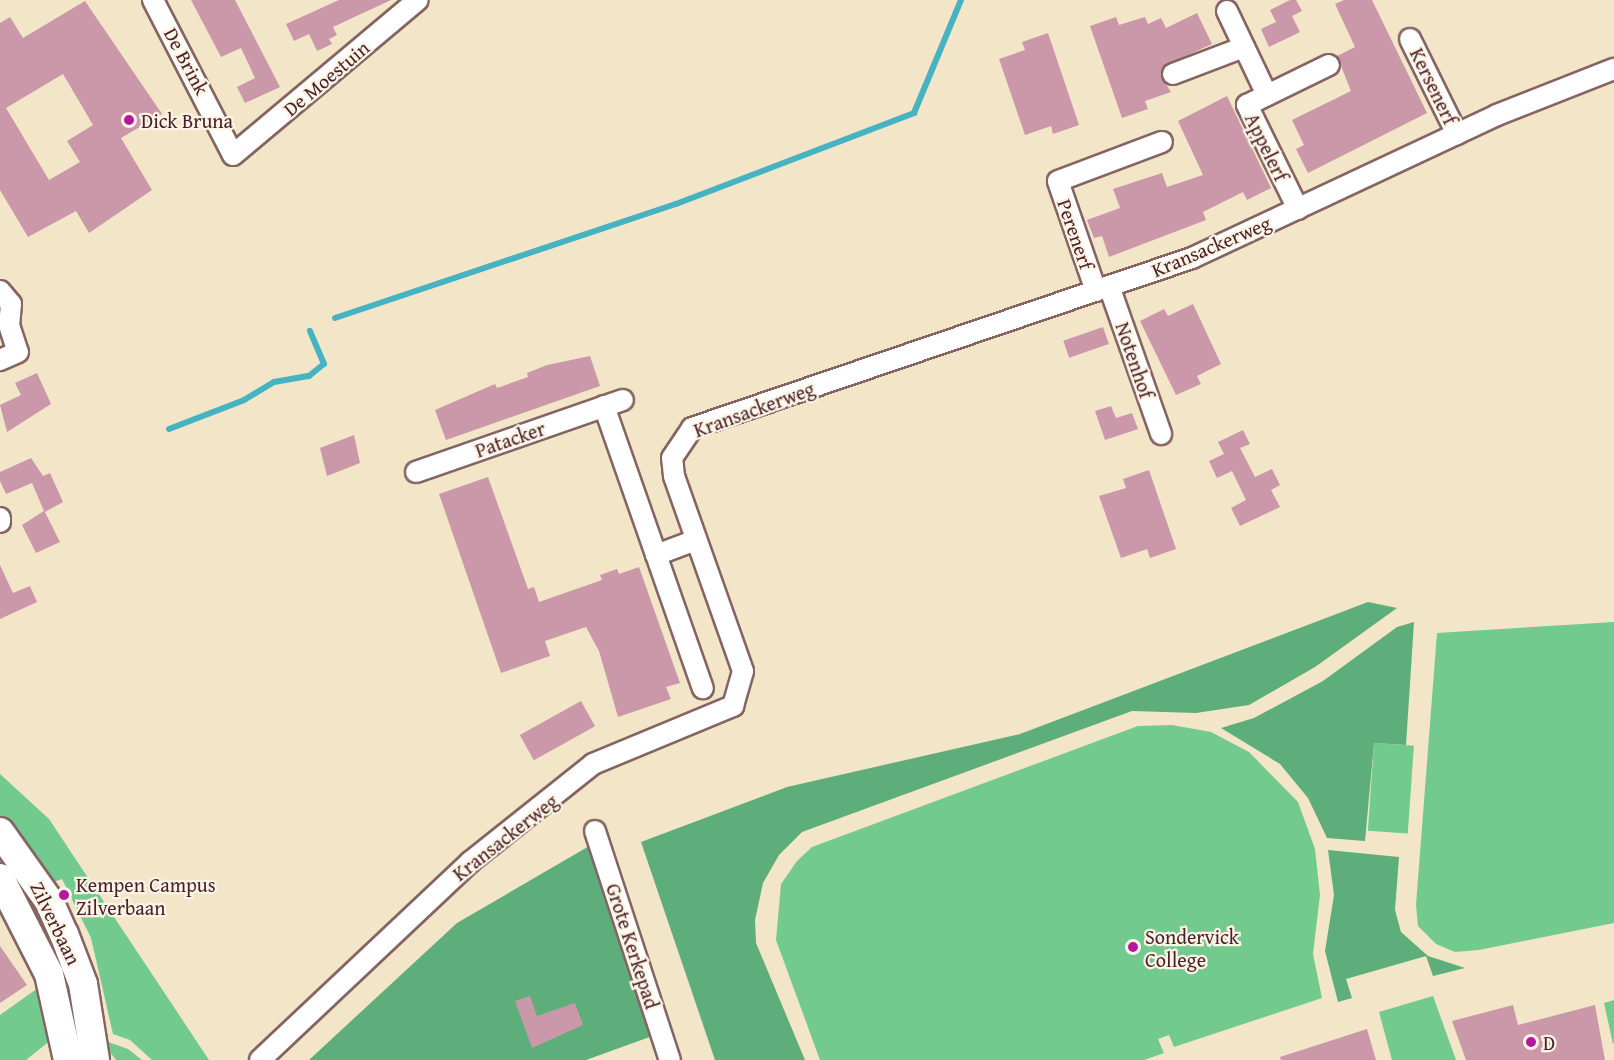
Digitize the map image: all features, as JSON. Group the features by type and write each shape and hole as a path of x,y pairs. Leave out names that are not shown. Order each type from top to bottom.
{"main road":[{"name":"Zilverbaan","path":"0,832 43,892 64,934 83,984 95,1060"},
{"name":"Zilverbaan","path":"0,878 49,974 68,1060"}],"street":[{"name":"De Brink","path":"153,0 233,155"},
{"name":"De Moestuin","path":"233,155 418,0"},
{"name":"Appelerf","path":"1227,10 1267,95"},
{"name":"Kersenerf","path":"1410,39 1457,134"},
{"path":"1173,74 1244,48"},
{"name":"Appelerf","path":"1298,208 1247,105 1329,65"},
{"name":"Kransackerweg","path":"260,1060 470,862 593,764 733,706 743,671 696,540 672,458 692,428 1192,258 1457,134 1614,69"},
{"name":"Perenerf","path":"1102,289 1058,181 1162,142"},
{"name":"Notenhof","path":"1102,289 1161,434"},
{"path":"0,291 10,304 9,325 18,352 0,360"},
{"name":"Patacker","path":"416,472 623,399"},
{"path":"604,406 703,688"},
{"path":"656,555 696,540"},
{"name":"Grote Kerkepad","path":"595,831 670,1060"}],"green space":[{"path":"1368,602 1397,608 1315,667 1249,705 1196,713 1132,711 802,832 779,855 763,883 755,920 756,943 805,1060 715,1060 641,842 787,787 1020,734"},
{"path":"1414,622 1406,745 1374,743 1365,841 1327,838 1308,798 1280,764 1221,728 1254,718 1323,681 1397,627"},
{"path":"1614,622 1614,923 1479,950 1455,952 1436,944 1418,926 1416,905 1437,633"},
{"path":"1172,725 1211,732 1249,752 1298,802 1315,849 1320,895 1313,954 1322,998 1174,1047 1169,1035 1158,1039 1164,1053 1144,1060 820,1060 776,940 781,884 797,861 812,847 1138,726"},
{"path":"1374,743 1414,746 1408,834 1368,831"},
{"path":"0,774 49,819 209,1060 152,1060 130,1040 113,1034 91,938 62,879 54,882 0,822"},
{"path":"591,845 658,1034 586,1060 309,1060 457,923"},
{"path":"1328,850 1399,857 1395,910 1401,932 1428,956 1465,968 1433,976 1426,956 1346,979 1352,998 1338,1002 1325,951 1334,895"},
{"path":"45,983 57,1035 26,1060 0,1060 0,1015"},
{"path":"1433,996 1456,1060 1392,1060 1379,1012"},
{"path":"1614,1000 1614,1043 1613,1044 1604,1003"},
{"path":"100,1039 128,1049 142,1060 116,1060"}],"building":[{"path":"191,0 235,0 280,87 245,103 237,87 255,78 241,48 221,57"},
{"path":"339,0 391,0 333,27 337,35 329,39 332,44 317,51 309,34 294,41 286,24"},
{"path":"1290,0 1296,0 1302,11 1292,16 1300,32 1269,47 1261,29 1276,22 1270,10"},
{"path":"1344,0 1372,0 1427,113 1308,173 1296,149 1304,145 1292,120 1351,91 1337,56 1355,47 1335,4"},
{"path":"85,1 162,114 121,138 152,190 89,233 76,211 28,237 0,190 0,23 10,17 23,38","holes":["63,74 93,125 67,141 80,162 49,180 6,108"]},
{"path":"1197,13 1212,44 1164,66 1162,78 1171,92 1145,101 1148,109 1122,118 1090,26 1116,17 1119,25 1145,17 1148,24 1161,18 1166,28"},
{"path":"1048,33 1079,125 1053,134 1051,126 1025,135 999,59 1025,50 1022,42"},
{"path":"1227,96 1271,188 1247,200 1243,192 1203,212 1206,220 1109,257 1102,236 1094,238 1087,220 1120,208 1113,189 1162,173 1167,187 1203,175 1178,121"},
{"path":"1193,304 1221,364 1197,376 1201,384 1176,395 1140,321 1164,309 1168,316"},
{"path":"1103,327 1109,344 1069,358 1063,341"},
{"path":"590,356 600,386 446,440 435,410 495,384 497,388 528,377 527,373 547,365"},
{"path":"37,373 51,404 7,432 0,405 21,395 15,383"},
{"path":"1111,406 1116,418 1132,413 1138,429 1105,440 1095,411"},
{"path":"1243,430 1250,444 1240,448 1255,477 1272,469 1280,485 1271,490 1280,507 1240,526 1231,508 1246,500 1232,471 1217,478 1209,461 1224,454 1218,442"},
{"path":"354,435 360,463 327,476 320,448"},
{"path":"31,458 43,476 50,473 63,502 45,512 60,542 36,553 22,525 44,511 32,483 6,494 0,481 0,472"},
{"path":"1149,470 1176,549 1150,558 1147,549 1121,558 1099,496 1126,488 1123,479"},
{"path":"488,477 528,589 534,587 539,602 602,580 600,575 617,569 619,574 639,567 680,683 666,687 671,699 618,717 599,651 586,627 545,641 550,656 501,673 439,494"},
{"path":"0,565 13,593 30,586 37,602 0,619"},
{"path":"581,701 595,726 534,760 520,735"},
{"path":"0,946 27,985 0,1003"},
{"path":"530,996 537,1016 575,1003 583,1025 532,1048 515,1001"},
{"name":"D","path":"1513,1005 1518,1025 1595,1005 1605,1060 1466,1060 1452,1021"},
{"path":"1367,1029 1376,1060 1281,1060 1280,1057"}],"waterway":[{"path":"335,318 676,204 914,113 961,0"},
{"path":"169,429 244,400 274,382 309,376 324,364 310,331"}],"place":[{"name":"Dick Bruna","path":"129,120"},
{"name":"Kempen Campus Zilverbaan","path":"64,895"},
{"name":"Sondervick College","path":"1133,947"},
{"name":"D","path":"1531,1042"}]}
